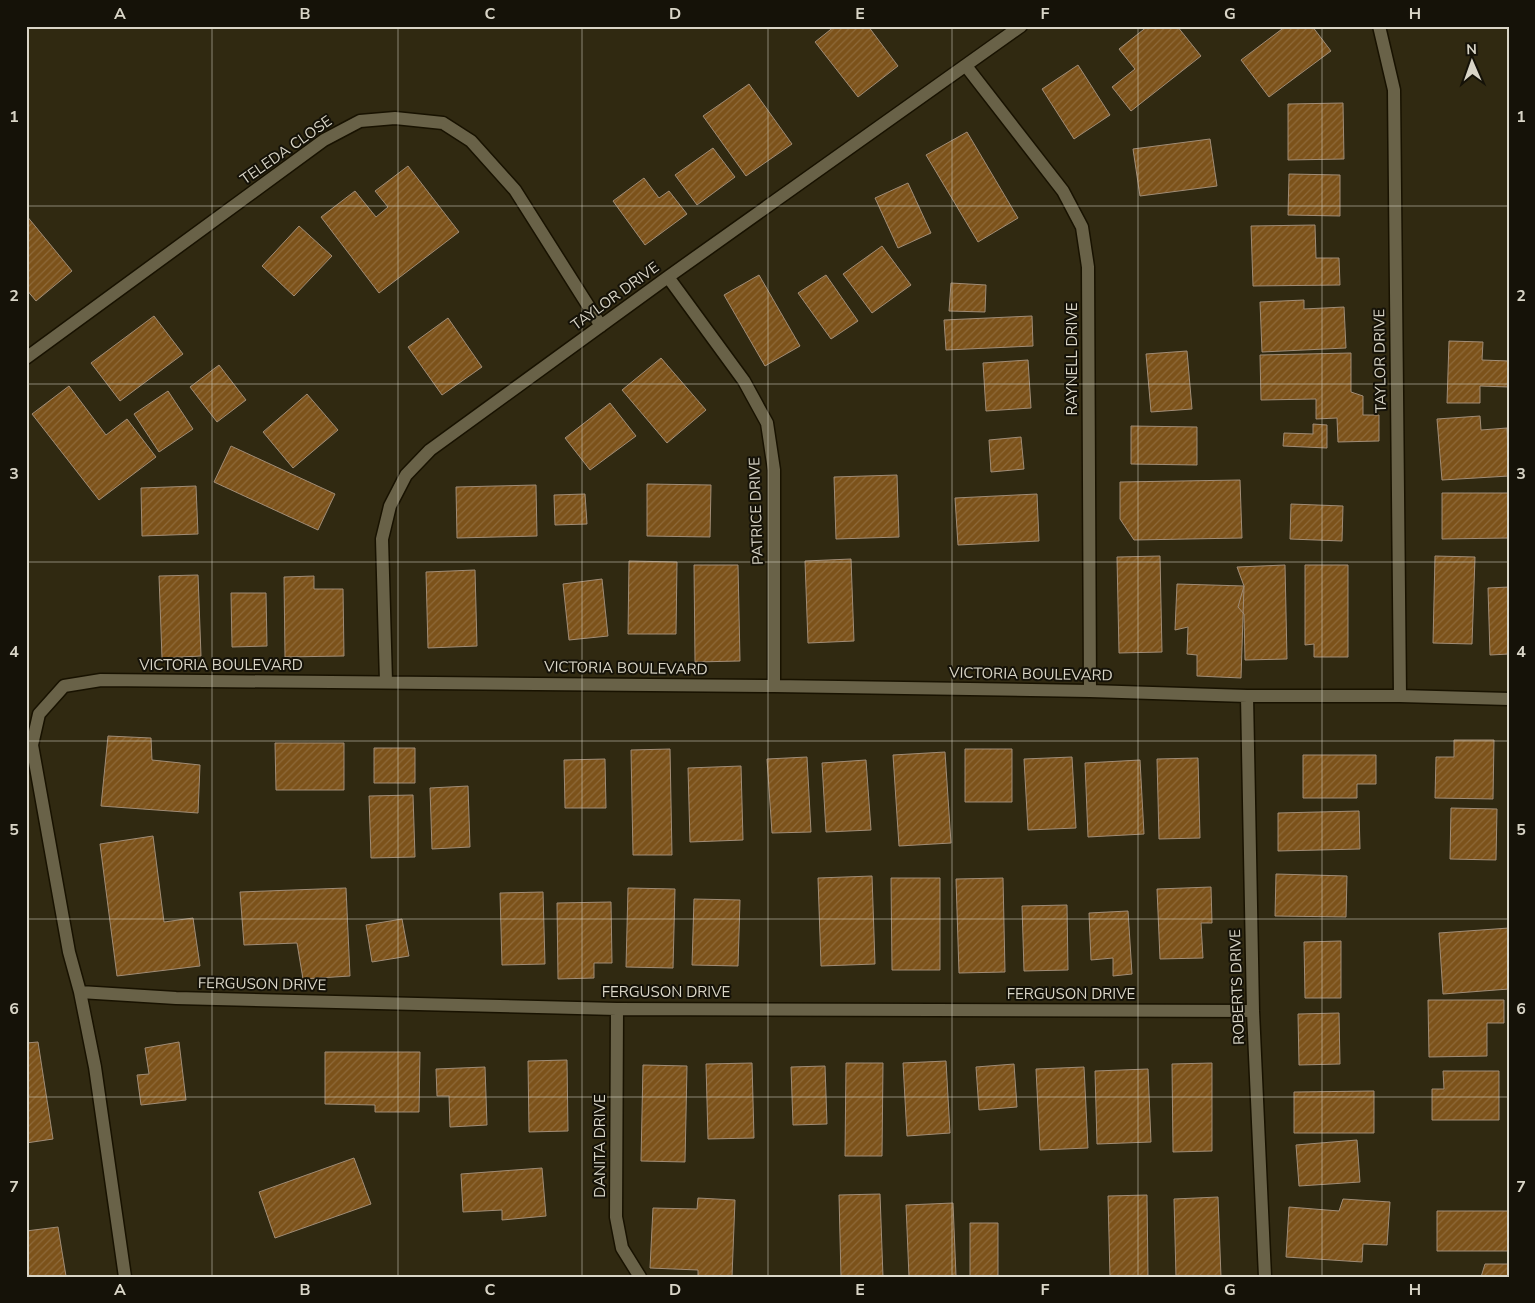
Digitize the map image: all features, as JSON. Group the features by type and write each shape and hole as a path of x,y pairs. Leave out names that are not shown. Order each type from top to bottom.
{"street":[{"name":"TAYLOR DRIVE","path":"386,682 382,540 390,506 406,475 430,450 668,277 1021,26"},
{"name":"TAYLOR DRIVE","path":"1379,26 1394,90 1400,696"},
{"name":"RAYNELL DRIVE","path":"966,66 1063,191 1082,227 1088,267 1090,691"},
{"name":"TELEDA CLOSE","path":"26,358 324,140 360,120 395,118 443,123 471,140 515,190 601,326"},
{"name":"PATRICE DRIVE","path":"668,277 744,381 767,423 774,470 774,686"},
{"name":"VICTORIA BOULEVARD","path":"125,1277 95,1067 80,992 69,952 32,745 39,714 64,686 101,680 386,682 774,686 1090,691 1246,696 1400,696 1509,699"},
{"name":"ROBERTS DRIVE","path":"1246,696 1253,1011 1265,1277"},
{"name":"FERGUSON DRIVE","path":"80,992 176,998 616,1009 1253,1011"},
{"name":"DANITA DRIVE","path":"616,1009 616,1217 622,1248 640,1277"}],"building":[{"path":"835,26 868,26 898,66 858,97 815,42"},
{"path":"1148,26 1177,26 1201,56 1131,111 1112,87 1135,69 1119,49"},
{"path":"1286,26 1312,26 1331,51 1269,97 1241,60"},
{"path":"1078,65 1110,115 1074,139 1042,89"},
{"path":"749,84 792,144 746,176 703,116"},
{"path":"1343,103 1344,159 1288,160 1288,104"},
{"path":"967,132 1018,218 978,242 926,155"},
{"path":"1210,139 1217,186 1140,196 1133,149"},
{"path":"713,148 735,177 697,205 675,175"},
{"path":"408,166 459,232 379,293 321,217 355,191 376,217 388,207 375,191"},
{"path":"1289,174 1340,175 1340,216 1288,215"},
{"path":"644,178 659,198 669,191 687,214 645,245 613,201"},
{"path":"908,183 931,233 898,248 875,198"},
{"path":"26,215 72,271 36,301 26,289"},
{"path":"1315,225 1316,258 1339,258 1340,285 1253,286 1251,226"},
{"path":"299,226 332,256 294,296 262,266"},
{"path":"882,246 911,285 872,313 843,274"},
{"path":"759,275 800,346 765,366 724,295"},
{"path":"826,275 858,321 831,339 798,293"},
{"path":"951,283 986,285 985,312 949,311"},
{"path":"1304,300 1304,309 1344,307 1346,348 1262,352 1260,302"},
{"path":"154,316 183,354 120,401 91,363"},
{"path":"1032,316 1033,346 946,350 944,320"},
{"path":"448,318 482,367 442,395 408,347"},
{"path":"1449,341 1483,342 1482,360 1509,361 1509,387 1480,386 1480,403 1447,403"},
{"path":"1187,351 1192,409 1151,412 1146,354"},
{"path":"1351,353 1351,392 1363,396 1363,415 1379,415 1379,441 1338,442 1337,418 1316,419 1316,399 1261,400 1260,355"},
{"path":"661,358 706,410 667,443 622,390"},
{"path":"1028,360 1031,408 986,411 983,363"},
{"path":"219,365 246,400 217,422 190,387"},
{"path":"69,386 106,435 127,419 156,457 99,500 32,414"},
{"path":"168,391 193,429 159,452 134,414"},
{"path":"307,394 338,430 293,468 263,432"},
{"path":"610,403 636,436 590,470 565,438"},
{"path":"1480,416 1481,430 1507,428 1509,476 1442,480 1437,419"},
{"path":"1313,424 1327,425 1327,448 1283,446 1284,433 1313,434"},
{"path":"1131,426 1197,427 1197,465 1131,464"},
{"path":"1021,437 1024,469 991,472 989,440"},
{"path":"231,446 335,494 318,530 214,482"},
{"path":"897,475 899,537 836,539 834,477"},
{"path":"1240,480 1242,538 1134,540 1120,519 1120,482"},
{"path":"647,484 711,485 710,537 647,536"},
{"path":"536,485 537,536 457,538 456,487"},
{"path":"196,486 198,534 142,536 141,488"},
{"path":"1442,493 1509,493 1509,538 1442,539"},
{"path":"585,494 587,524 555,525 554,495"},
{"path":"1037,494 1039,541 958,545 955,498"},
{"path":"1291,504 1343,506 1342,541 1290,539"},
{"path":"1160,556 1162,652 1119,653 1117,557"},
{"path":"1435,556 1475,557 1472,644 1433,643"},
{"path":"851,559 854,641 808,643 805,561"},
{"path":"629,561 677,562 676,634 628,634"},
{"path":"694,565 738,565 740,661 695,662"},
{"path":"1285,565 1287,659 1245,660 1244,614 1238,607 1244,586 1237,567"},
{"path":"1305,565 1348,565 1348,657 1314,657 1314,644 1305,645"},
{"path":"475,570 477,646 428,648 426,572"},
{"path":"198,575 201,656 162,658 159,576"},
{"path":"314,576 314,589 343,589 344,656 285,657 284,577"},
{"path":"602,579 608,636 569,640 563,584"},
{"path":"1177,584 1244,586 1241,678 1197,676 1197,655 1187,654 1188,627 1175,630"},
{"path":"1509,587 1509,654 1490,655 1488,588"},
{"path":"231,593 266,593 267,646 232,647"},
{"path":"108,736 151,738 152,760 200,765 198,813 101,806"},
{"path":"1454,740 1494,740 1493,799 1435,798 1436,757 1454,757"},
{"path":"275,743 344,743 344,790 276,790"},
{"path":"374,748 415,748 415,783 374,783"},
{"path":"670,749 672,855 633,855 631,750"},
{"path":"965,749 1012,749 1012,802 965,802"},
{"path":"945,752 951,843 899,846 893,755"},
{"path":"1303,755 1376,755 1376,784 1357,784 1357,798 1303,798"},
{"path":"807,757 811,832 772,833 767,759"},
{"path":"1072,757 1076,828 1028,830 1024,759"},
{"path":"1198,758 1200,838 1159,839 1157,759"},
{"path":"605,759 606,808 565,808 564,760"},
{"path":"866,760 871,830 826,832 822,763"},
{"path":"1140,760 1144,834 1088,837 1085,763"},
{"path":"741,766 743,840 690,842 688,768"},
{"path":"468,786 470,847 432,849 430,788"},
{"path":"413,795 415,857 371,858 369,796"},
{"path":"1451,808 1497,809 1496,860 1450,859"},
{"path":"1359,811 1360,849 1278,851 1278,813"},
{"path":"153,836 164,922 193,918 200,966 117,976 100,844"},
{"path":"1276,874 1347,876 1346,917 1275,916"},
{"path":"872,876 875,964 821,966 818,878"},
{"path":"891,878 940,878 940,970 892,970"},
{"path":"1003,878 1005,972 959,973 956,879"},
{"path":"1211,887 1212,923 1201,923 1203,958 1160,959 1157,889"},
{"path":"346,888 350,976 303,979 297,943 244,945 240,892"},
{"path":"628,888 675,889 673,968 626,967"},
{"path":"543,892 545,964 502,965 500,893"},
{"path":"694,899 740,900 738,966 692,965"},
{"path":"611,902 612,963 594,963 594,978 558,979 557,903"},
{"path":"1067,905 1068,970 1024,971 1022,906"},
{"path":"1128,911 1132,974 1113,976 1113,958 1091,960 1089,913"},
{"path":"402,919 409,956 372,962 366,925"},
{"path":"1509,928 1509,989 1443,994 1439,933"},
{"path":"1341,941 1341,998 1305,998 1304,942"},
{"path":"1428,1000 1504,1000 1504,1023 1487,1023 1487,1056 1429,1057"},
{"path":"1339,1013 1340,1064 1299,1065 1298,1014"},
{"path":"38,1042 53,1139 26,1143 26,1043"},
{"path":"179,1042 186,1100 141,1105 137,1075 149,1074 145,1048"},
{"path":"325,1052 420,1052 419,1112 375,1112 375,1105 325,1104"},
{"path":"567,1060 568,1131 529,1132 528,1061"},
{"path":"946,1061 950,1133 907,1136 903,1063"},
{"path":"752,1063 754,1138 708,1139 706,1064"},
{"path":"846,1063 883,1063 882,1156 845,1156"},
{"path":"1212,1063 1212,1151 1173,1152 1172,1064"},
{"path":"1014,1064 1017,1107 979,1110 976,1067"},
{"path":"643,1065 687,1066 685,1162 641,1161"},
{"path":"825,1066 827,1124 793,1125 791,1067"},
{"path":"485,1067 487,1125 450,1127 449,1096 437,1096 436,1069"},
{"path":"1084,1067 1088,1148 1040,1150 1036,1069"},
{"path":"1148,1069 1151,1142 1097,1144 1095,1071"},
{"path":"1443,1071 1499,1071 1499,1120 1432,1120 1432,1089 1444,1089"},
{"path":"1374,1091 1374,1133 1294,1133 1294,1092"},
{"path":"1357,1140 1360,1182 1299,1186 1296,1145"},
{"path":"354,1158 371,1204 275,1238 259,1192"},
{"path":"542,1168 546,1216 502,1220 502,1210 463,1212 461,1174"},
{"path":"880,1194 883,1277 841,1277 839,1195"},
{"path":"1147,1195 1148,1277 1110,1277 1108,1196"},
{"path":"1218,1197 1221,1277 1176,1277 1174,1199"},
{"path":"698,1198 735,1200 732,1277 698,1277 698,1270 650,1268 653,1208 697,1209"},
{"path":"1343,1199 1390,1202 1387,1245 1363,1244 1362,1262 1286,1257 1289,1207 1339,1211"},
{"path":"953,1203 956,1276 909,1277 906,1205"},
{"path":"1437,1211 1509,1211 1509,1251 1437,1251"},
{"path":"970,1223 998,1223 998,1277 970,1277"},
{"path":"58,1227 66,1276 26,1277 26,1231"},
{"path":"1485,1264 1509,1264 1509,1277 1481,1277"}]}
